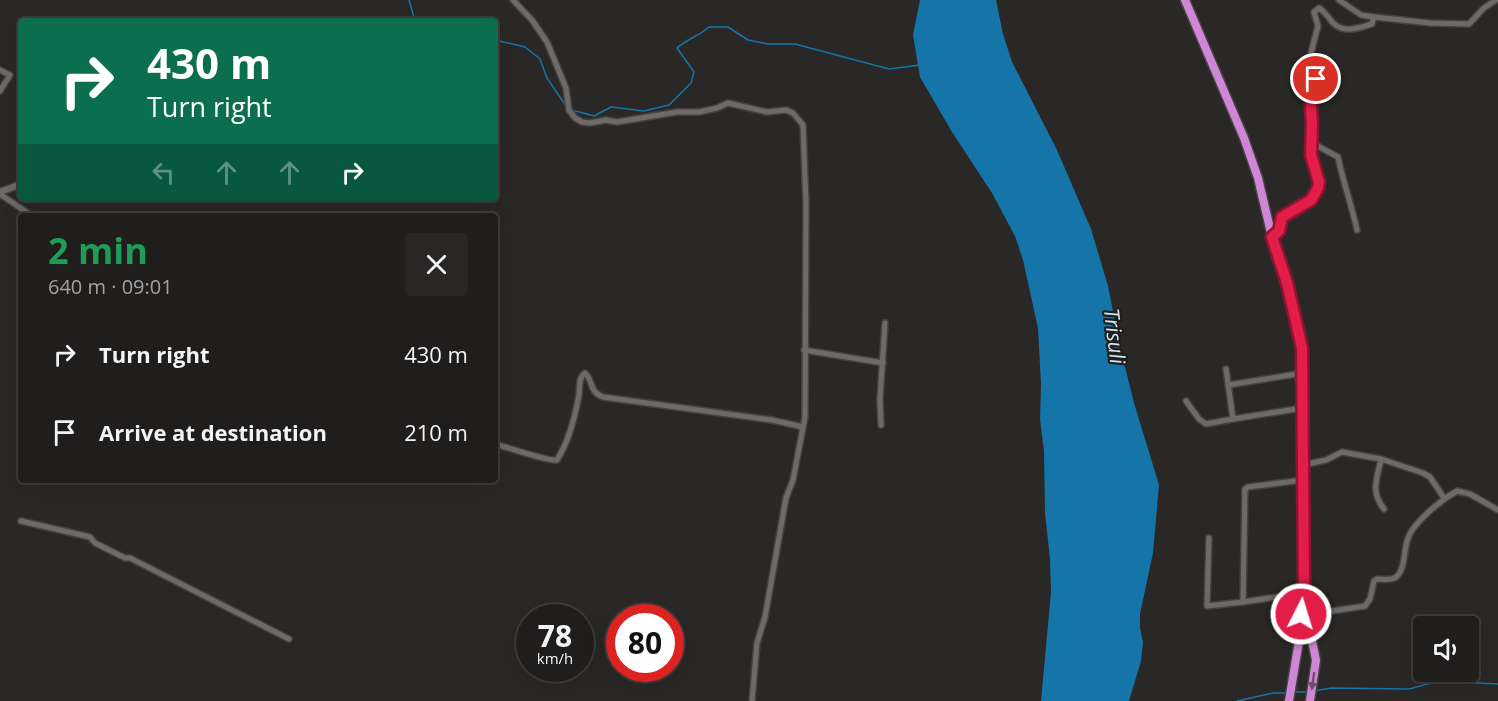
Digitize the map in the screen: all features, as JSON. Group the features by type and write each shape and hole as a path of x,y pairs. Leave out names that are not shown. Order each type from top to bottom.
{"highway":[{"path":"1185,0 1244,138 1258,178 1302,348 1303,593 1300,635 1289,701"},
{"path":"1301,614 1312,641 1316,660 1310,701"}],"street":[{"path":"513,0 532,20 547,42 566,88 569,110 575,118 582,122 606,120 617,122 677,112 699,112 728,103 767,112 786,110 800,120 804,132 806,192 804,428 786,498 765,617 757,643 752,701"},
{"path":"1340,0 1361,15 1430,23 1468,24 1496,0"},
{"path":"1272,237 1279,231 1282,217 1305,205 1316,194 1319,182 1311,155 1310,87 1312,82 1329,70 1332,65 1328,61 1314,57 1311,53 1318,26 1314,12 1322,9 1335,26 1347,30 1372,24 1374,17"},
{"path":"0,70 10,75 0,91"},
{"path":"1312,143 1338,157 1357,230"},
{"path":"0,193 18,185"},
{"path":"0,193 28,213"},
{"path":"882,425 880,399 885,323"},
{"path":"804,350 883,363"},
{"path":"1226,369 1233,419"},
{"path":"498,445 524,451 548,461 557,460 576,409 580,377 585,373 594,392 603,397 772,420 804,428"},
{"path":"1228,385 1303,373"},
{"path":"1186,401 1199,419 1206,424 1302,408"},
{"path":"1303,465 1326,460 1342,452 1382,459 1430,477 1444,498"},
{"path":"1382,459 1375,494 1384,509"},
{"path":"1243,602 1245,489 1304,480"},
{"path":"1301,614 1365,606 1370,599 1374,581 1397,576 1402,566 1410,534 1444,498 1457,491 1462,491 1498,510"},
{"path":"21,521 90,537 95,543 125,558 130,558 289,639"},
{"path":"1209,538 1207,606 1303,593"}],"water":[{"name":"Trisuli","path":"920,0 996,0 1012,62 1057,150 1091,229 1108,286 1134,403 1159,485 1153,553 1140,614 1143,642 1141,661 1129,701 1041,701 1051,592 1045,513 1044,451 1040,419 1038,328 1023,260 1015,236 992,193 952,132 920,77 913,35"}],"waterway":[{"path":"409,0 414,18"},
{"path":"572,110 594,116 611,107 644,111 669,105 691,83 694,72 677,48 709,27 728,27 748,40 768,44 795,44 889,69 920,65"},
{"path":"498,41 525,47 540,59 547,78 566,106"},
{"path":"1314,691 1331,688 1409,689 1439,681 1498,684"},
{"path":"1293,692 1306,692"},
{"path":"1237,701 1273,693 1286,693"}],"route":[{"path":"1301,614 1304,582 1302,348 1287,283 1272,237 1277,235 1282,217 1305,205 1316,194 1318,188 1319,182 1311,155 1310,87 1316,79"}]}
